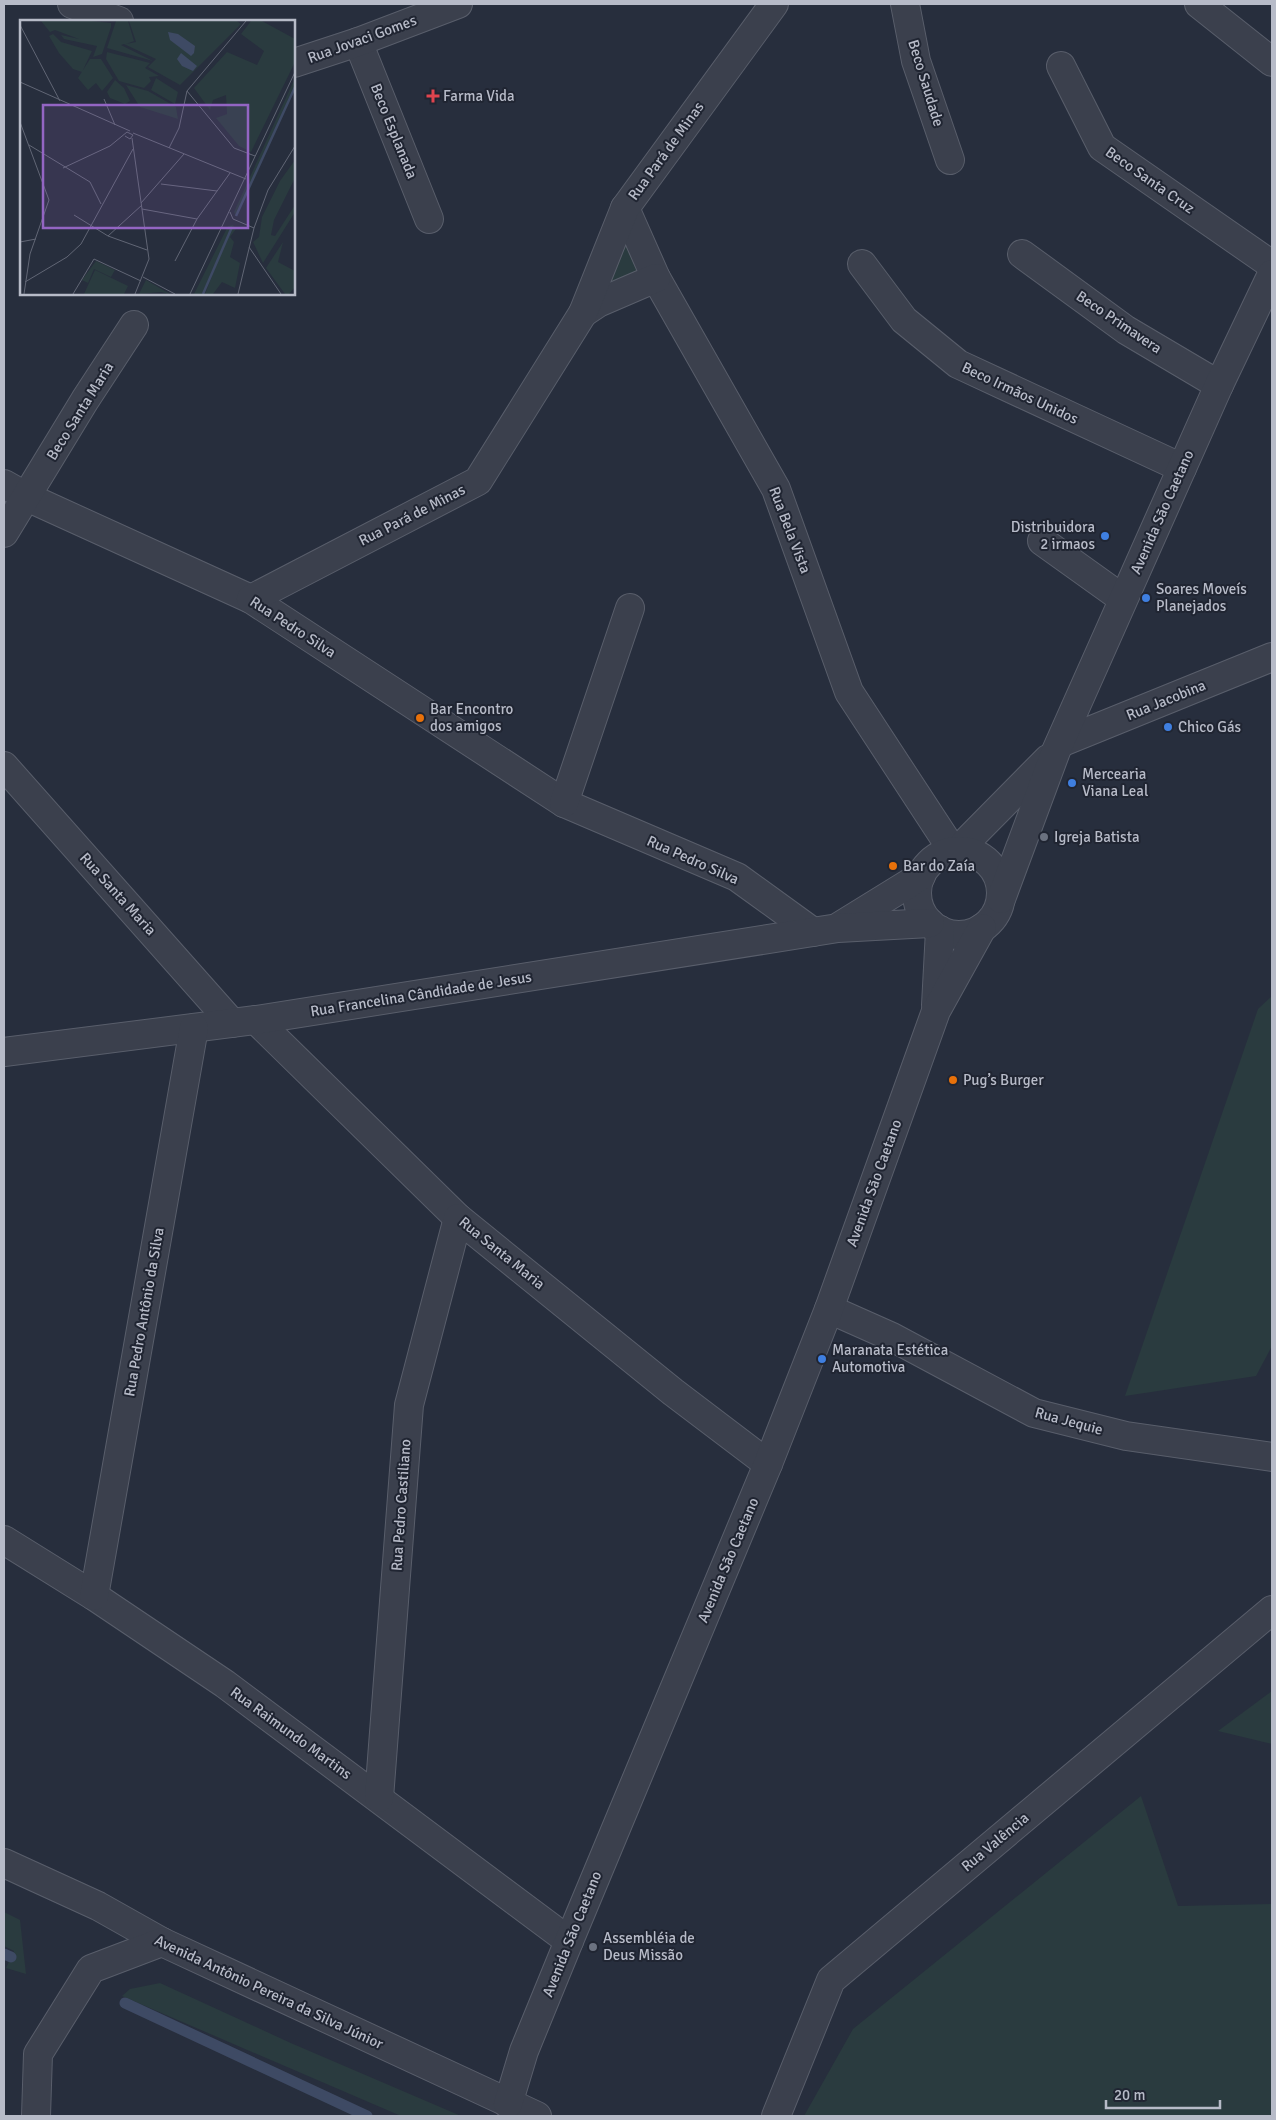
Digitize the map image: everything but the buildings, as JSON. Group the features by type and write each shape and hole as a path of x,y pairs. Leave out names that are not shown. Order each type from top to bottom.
{"street":[{"path":"72,4 116,20"},
{"name":"Rua Jovaci Gomes","path":"295,63 358,42 458,4"},
{"name":"Rua Pará de Minas","path":"251,599 478,481 583,313 625,208 774,4"},
{"name":"Beco Saudade","path":"905,4 916,61 950,160"},
{"path":"1199,4 1272,62"},
{"name":"Beco Esplanada","path":"358,42 429,219"},
{"name":"Beco Santa Cruz","path":"1061,66 1102,147 1272,265"},
{"name":"Rua Bela Vista","path":"625,208 656,278 776,489 849,692 957,851"},
{"name":"Beco Primavera","path":"1022,254 1126,330 1219,386"},
{"name":"Beco Irmãos Unidos","path":"862,264 904,320 958,364 1182,468"},
{"name":"Avenida São Caetano","path":"1001,899 1058,747 1219,386 1272,274"},
{"name":"Rua Pará de Minas","path":"583,313 598,303 656,278"},
{"name":"Beco Santa Maria","path":"4,533 15,490 85,400 134,325"},
{"name":"Rua Pedro Silva","path":"15,490 251,599 564,803 737,878 826,930"},
{"path":"1042,541 1123,599"},
{"path":"564,803 630,608"},
{"name":"Rua Jacobina","path":"1058,747 1272,657"},
{"path":"957,851 1058,747"},
{"name":"Rua Santa Maria","path":"4,766 244,1021 458,1218 665,1385 768,1464"},
{"path":"936,1011 982,928 998,910 1001,899 1001,885 996,872 987,861 981,857 957,851 940,855 929,864 921,876 917,888 918,901 922,913 935,926 962,935 982,928"},
{"path":"826,930 921,876"},
{"path":"935,926 936,1011"},
{"name":"Rua Francelina Cândidade de Jesus","path":"4,1052 244,1021 826,930 935,926"},
{"name":"Avenida São Caetano","path":"508,2104 524,2051 768,1464 829,1309 936,1011"},
{"name":"Rua Pedro Antônio da Silva","path":"94,1596 194,1028"},
{"name":"Rua Pedro Castiliano","path":"380,1798 408,1405 458,1218"},
{"name":"Rua Jequie","path":"829,1309 892,1337 1034,1413 1126,1436 1272,1457"},
{"name":"Rua Raimundo Martins","path":"4,1540 94,1596 225,1684 569,1941"},
{"name":"Rua Valência","path":"776,2116 831,1980 1272,1610"},
{"name":"Avenida Antônio Pereira da Silva Júnior","path":"4,1863 98,1906 162,1942 537,2116"},
{"path":"36,2116 38,2054 91,1969 162,1942"}],"shaded area":[{"path":"625,221 646,272 595,298"},
{"path":"1272,996 1272,1346 1256,1376 1125,1396 1258,1009"},
{"path":"1272,1691 1272,1744 1218,1731"},
{"path":"1141,1796 1178,1906 1272,1904 1272,2116 804,2116 853,2029"},
{"path":"4,1912 20,1920 26,1974 6,1968 14,1951 4,1946"},
{"path":"160,1983 293,2044 461,2116 401,2116 122,1996 130,1989"}],"waterway":[{"path":"4,1954 11,1957"},
{"path":"125,2003 367,2116"}],"place":[{"name":"Farma Vida","path":"433,96"},
{"name":"Distribuidora 2 irmaos","path":"1105,536"},
{"name":"Soares Moveís Planejados","path":"1146,598"},
{"name":"Bar Encontro dos amigos","path":"420,718"},
{"name":"Chico Gás","path":"1168,727"},
{"name":"Mercearia Viana Leal","path":"1072,783"},
{"name":"Igreja Batista","path":"1044,837"},
{"name":"Bar do Zaía","path":"893,866"},
{"name":"Pug’s Burger","path":"953,1080"},
{"name":"Maranata Estética Automotiva","path":"822,1359"},
{"name":"Assembléia de Deus Missão","path":"593,1947"}]}
